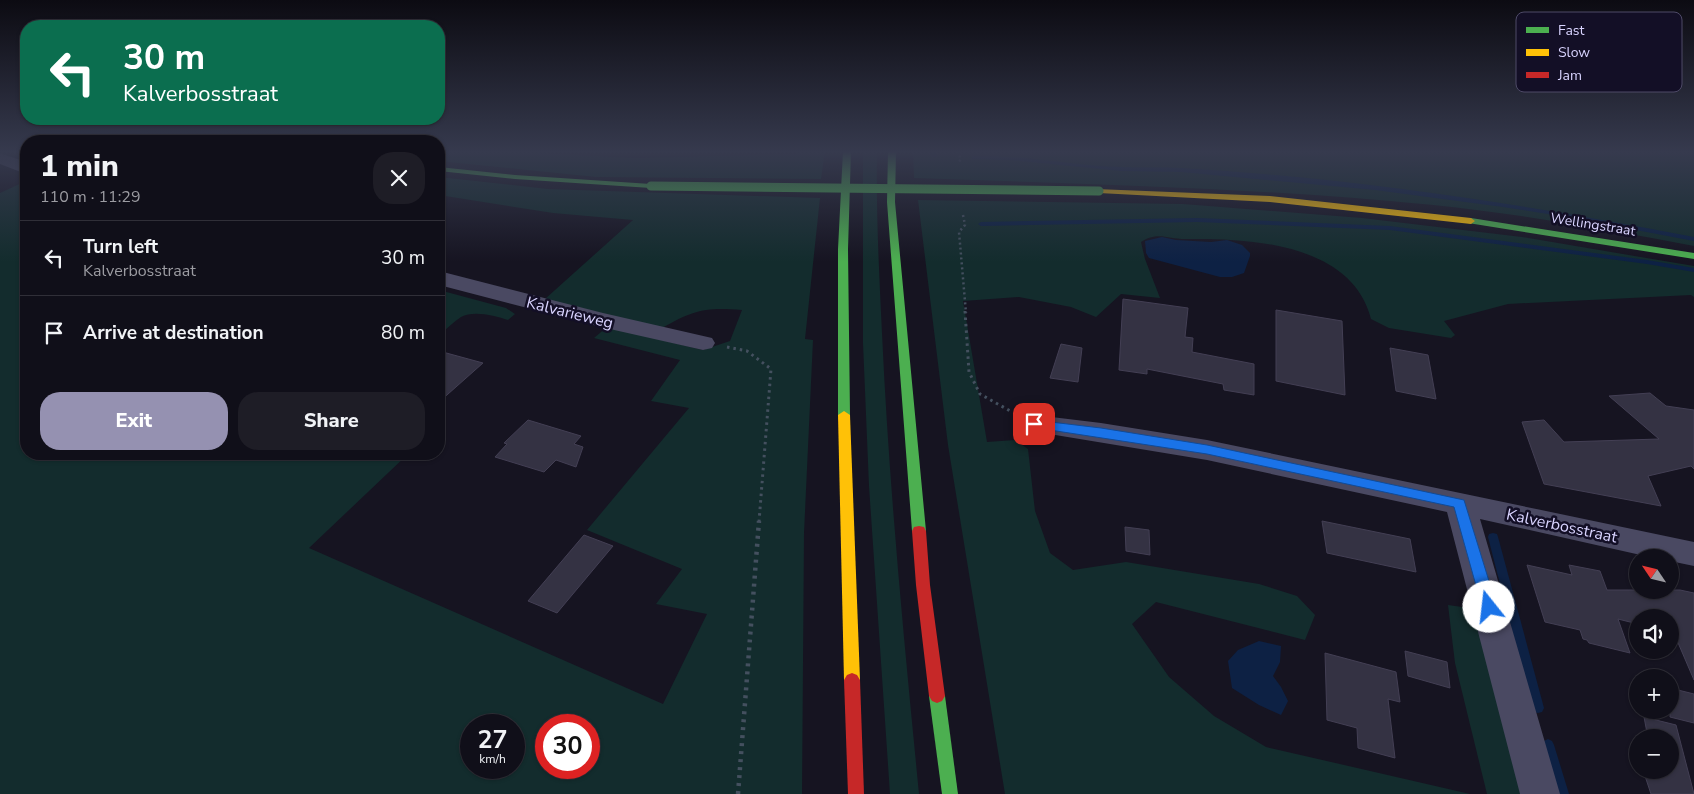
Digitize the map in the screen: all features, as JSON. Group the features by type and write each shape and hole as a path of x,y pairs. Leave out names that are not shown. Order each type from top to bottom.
{"main road":[{"name":"Wellingstraat","path":"835,188 1099,191 1217,196 1365,208 1525,228 1694,256"},
{"path":"845,188 843,357 847,572 856,794"},
{"path":"891,188 923,585 950,794"}],"street":[{"name":"Kalvarieweg","path":"445,280 602,320 703,342"},
{"name":"Kalverbosstraat","path":"1034,424 1101,432 1207,450 1694,554"},
{"path":"1460,504 1540,794"}],"path":[{"path":"963,213 965,225 959,232 959,245 969,372 980,394 1034,424"},
{"path":"703,342 747,351 771,369 738,794"}],"green space":[{"path":"11,188 20,188 20,460 402,460 309,548 663,704 707,614 656,604 682,569 587,530 689,408 651,401 680,360 594,338 607,327 703,350 730,341 742,310 718,309 700,311 662,328 545,299 633,220 553,213 445,196 445,188 539,188 820,198 805,339 813,340 804,533 802,794 0,794 0,193"},
{"path":"863,188 877,188 885,391 893,506 919,794 890,794 869,486 863,343"},
{"path":"1194,188 1694,188 1694,246 1597,228 1499,213 1433,205 1304,194"},
{"path":"918,200 1183,204 1362,218 1522,237 1694,266 1694,297 1691,295 1508,304 1444,321 1455,335 1451,338 1389,328 1371,319 1360,294 1343,274 1321,260 1295,250 1238,240 1185,239 1157,236 1141,242 1145,259 1160,298 1121,294 1096,317 1071,307 1019,297 963,301 987,442 1015,440 1028,449 1035,511 1050,553 1073,570 1126,562 1259,584 1297,596 1315,615 1305,640 1156,602 1132,624 1169,677 1214,716 1266,747 1470,794 1005,794 948,445"},
{"path":"445,292 506,308 515,314 508,320 484,314 466,315 445,330"},
{"path":"1448,605 1476,609 1523,794 1487,794 1455,663"}],"water":[{"path":"1162,237 1176,240 1211,242 1227,240 1242,245 1250,253 1250,256 1244,273 1232,277 1220,277 1149,258 1146,253 1145,241"},
{"path":"1259,641 1281,646 1280,662 1273,676 1288,701 1281,715 1259,705 1232,688 1228,661 1238,650"}],"building":[{"path":"1123,299 1188,308 1185,337 1193,338 1192,352 1254,364 1254,395 1224,390 1223,384 1147,369 1147,374 1119,370"},
{"path":"1276,310 1342,321 1345,395 1276,381"},
{"path":"1061,344 1082,348 1078,382 1050,378"},
{"path":"1390,348 1428,355 1436,399 1396,391"},
{"path":"445,353 483,363 445,397"},
{"path":"1650,393 1666,406 1694,410 1694,469 1691,466 1648,476 1661,506 1544,484 1522,422 1544,420 1564,442 1659,439 1609,396"},
{"path":"528,420 581,436 574,444 583,447 576,467 556,460 544,472 495,457 507,444 504,443"},
{"path":"1322,521 1410,539 1416,572 1327,553"},
{"path":"1125,527 1149,530 1150,555 1126,551"},
{"path":"584,535 613,546 557,613 528,601"},
{"path":"1527,565 1572,575 1569,565 1600,571 1607,590 1629,590 1629,599 1679,599 1679,590 1694,593 1694,680 1679,645 1679,609 1629,609 1629,622 1618,619 1629,653 1589,643 1583,639 1580,630 1545,622"},
{"path":"1405,651 1447,662 1450,688 1408,676"},
{"path":"1325,653 1396,672 1400,702 1388,699 1395,758 1358,748 1357,728 1327,720"},
{"path":"1679,690 1694,694 1694,723 1678,719"},
{"path":"1644,719 1676,725 1677,729 1646,729"},
{"path":"1679,736 1694,794 1651,794 1646,779 1679,779"}],"waterway":[{"path":"1375,188 1567,215 1694,239"},
{"path":"981,224 1197,220 1390,228 1694,270"},
{"path":"1493,537 1538,708"},
{"path":"1548,745 1562,794"}],"traffic: fast":[{"path":"835,188 1099,191"},
{"path":"844,415 843,249 845,188"},
{"path":"891,188 919,531"},
{"path":"1471,221 1694,256"},
{"path":"937,696 950,794"}],"traffic: slow":[{"path":"1099,191 1270,199 1471,221"},
{"path":"844,415 852,680"}],"traffic: jam":[{"path":"919,531 923,585 937,696"},
{"path":"852,680 856,794"}],"route":[{"path":"1034,424 1101,432 1207,450 1460,504 1489,607"}]}
